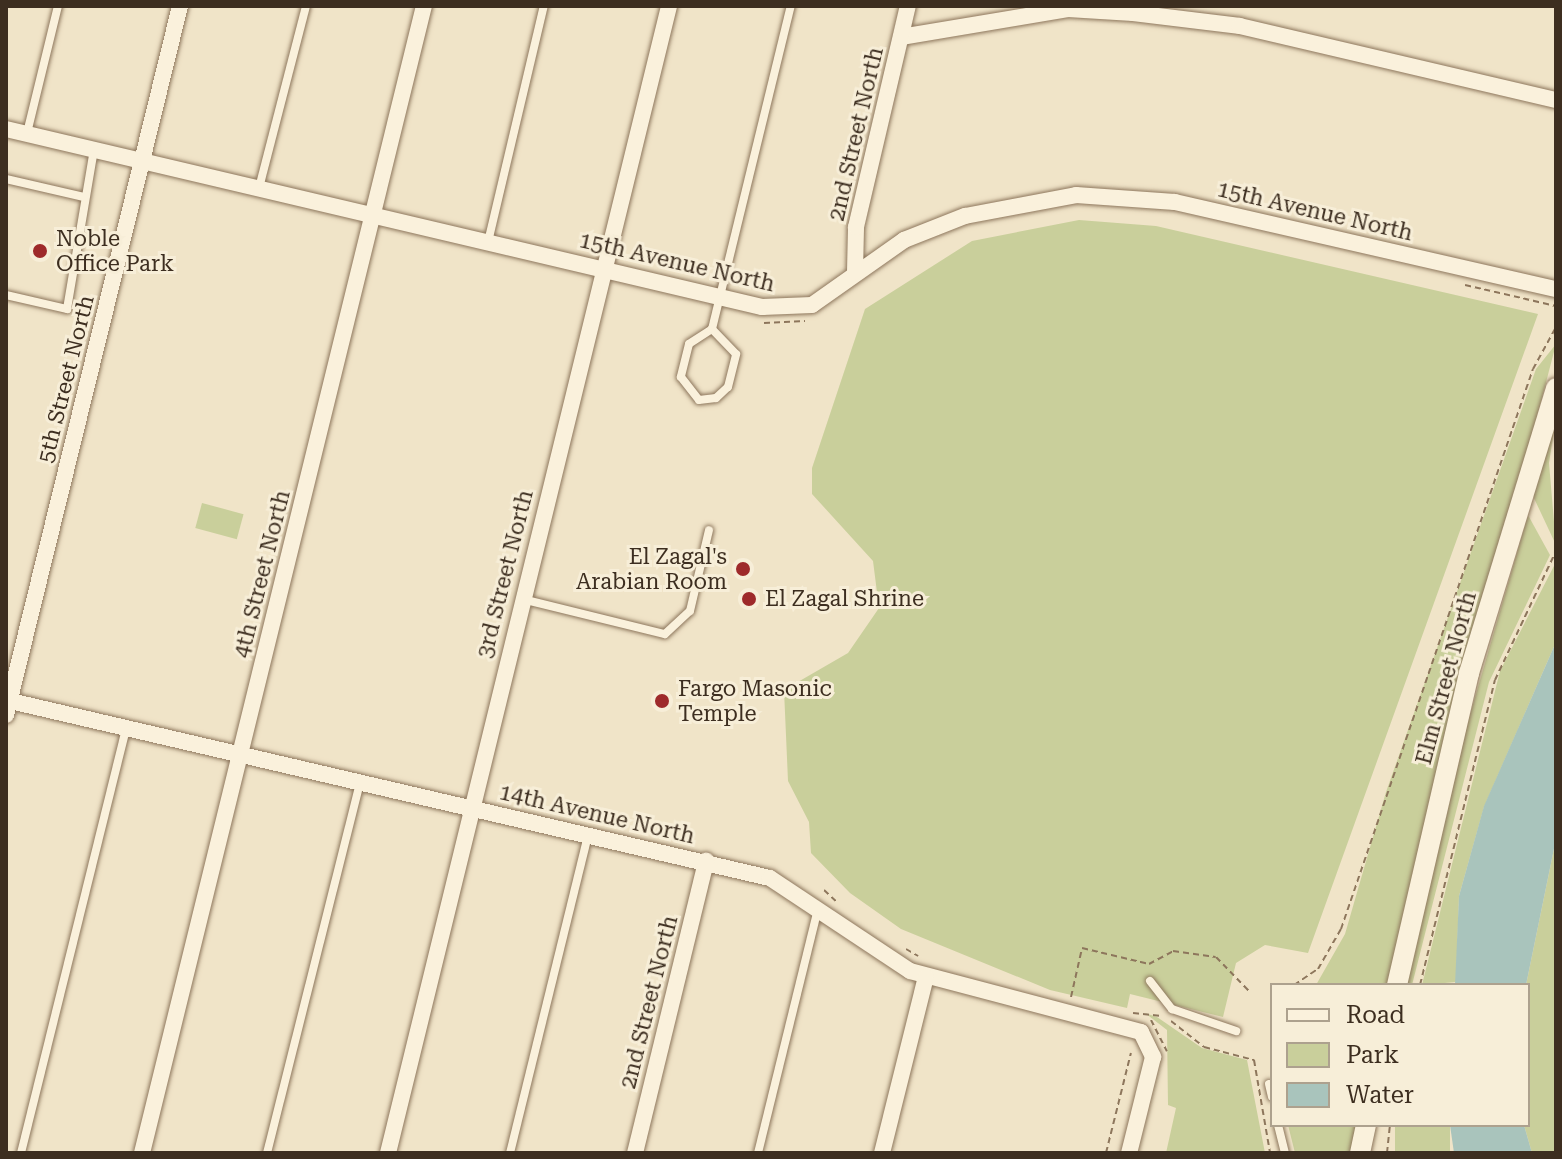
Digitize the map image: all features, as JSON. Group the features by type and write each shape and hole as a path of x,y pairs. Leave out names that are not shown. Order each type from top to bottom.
{"street":[{"name":"5th Street North","path":"7,706 180,6"},
{"name":"4th Street North","path":"142,1153 424,6"},
{"name":"3rd Street North","path":"388,1153 669,6"},
{"name":"2nd Street North","path":"855,272 856,227 908,6"},
{"path":"901,37 1068,9 1133,10 1240,26 1556,100"},
{"name":"15th Avenue North","path":"6,129 720,297 802,307 904,240 965,216 1076,195 1175,202 1556,289"},
{"name":"Elm Street North","path":"1397,983 1469,673 1556,388"},
{"name":"14th Avenue North","path":"7,706 241,753 770,878 926,970 1129,1027 1149,1040 1153,1057 1129,1153"},
{"name":"2nd Street North","path":"635,1153 706,861"},
{"path":"882,1153 926,970"},
{"path":"1360,1153 1366,1127"}],"lane":[{"path":"27,134 58,6"},
{"path":"259,189 306,6"},
{"path":"488,242 544,6"},
{"path":"712,329 736,354 728,387 699,400 686,393 681,377 689,344 712,329 791,6"},
{"path":"6,295 67,309 88,218 84,197 94,150"},
{"path":"6,179 84,197"},
{"path":"522,599 665,634 690,611 709,530"},
{"path":"21,1153 126,728"},
{"path":"267,1153 360,782"},
{"path":"510,1153 588,834"},
{"path":"758,1153 818,909"},
{"path":"1150,981 1172,1009 1236,1031"},
{"path":"1269,1084 1270,1088"},
{"path":"1278,1127 1285,1153"}],"path":[{"path":"1451,282 1556,306"},
{"path":"758,321 788,325 814,316"},
{"path":"1297,983 1318,969 1341,929 1533,369 1556,327"},
{"path":"1556,449 1556,492"},
{"path":"1420,983 1495,680 1556,551"},
{"path":"824,890 839,905"},
{"path":"901,946 926,970"},
{"path":"1070,998 1082,948 1149,964 1173,951 1216,957 1249,991"},
{"path":"1055,995 1083,1001"},
{"path":"1120,1011 1160,1027 1168,1060"},
{"path":"1133,1014 1158,1014 1204,1047 1254,1060 1270,1153"},
{"path":"1106,1153 1131,1053"},
{"path":"1387,1153 1390,1127"}],"green space":[{"path":"1079,220 1156,226 1538,314 1308,953 1265,945 1236,963 1223,1017 1130,994 1127,1008 1050,990 901,929 850,893 811,853 809,822 788,781 784,690 848,653 879,608 873,561 812,494 812,468 865,309 972,241"},
{"path":"1556,344 1390,983 1317,983 1345,934 1386,792 1536,369"},
{"path":"1556,417 1549,463 1556,545 1533,496"},
{"path":"202,503 244,514 237,539 195,528"},
{"path":"1528,515 1550,555 1489,682 1413,983 1405,983 1467,725"},
{"path":"1556,562 1556,642 1484,807 1459,896 1456,982 1422,983 1500,671"},
{"path":"1556,839 1556,1153 1532,1153 1525,1127 1530,1127 1530,983 1526,983"},
{"path":"1145,1013 1157,1017 1202,1048 1247,1060 1265,1153 1166,1153 1176,1108 1168,1105 1167,1030"},
{"path":"1288,1127 1357,1127 1351,1153 1295,1153"},
{"path":"1395,1127 1450,1127 1450,1153 1395,1153"}],"water":[{"path":"1556,642 1556,839 1526,983 1455,983 1459,896 1484,806"},
{"path":"1450,1127 1525,1127 1532,1153 1454,1153"}],"place":[{"name":"Noble Office Park","path":"40,251"},
{"name":"El Zagal's Arabian Room","path":"743,569"},
{"name":"El Zagal Shrine","path":"749,599"},
{"name":"Fargo Masonic Temple","path":"662,701"}]}
